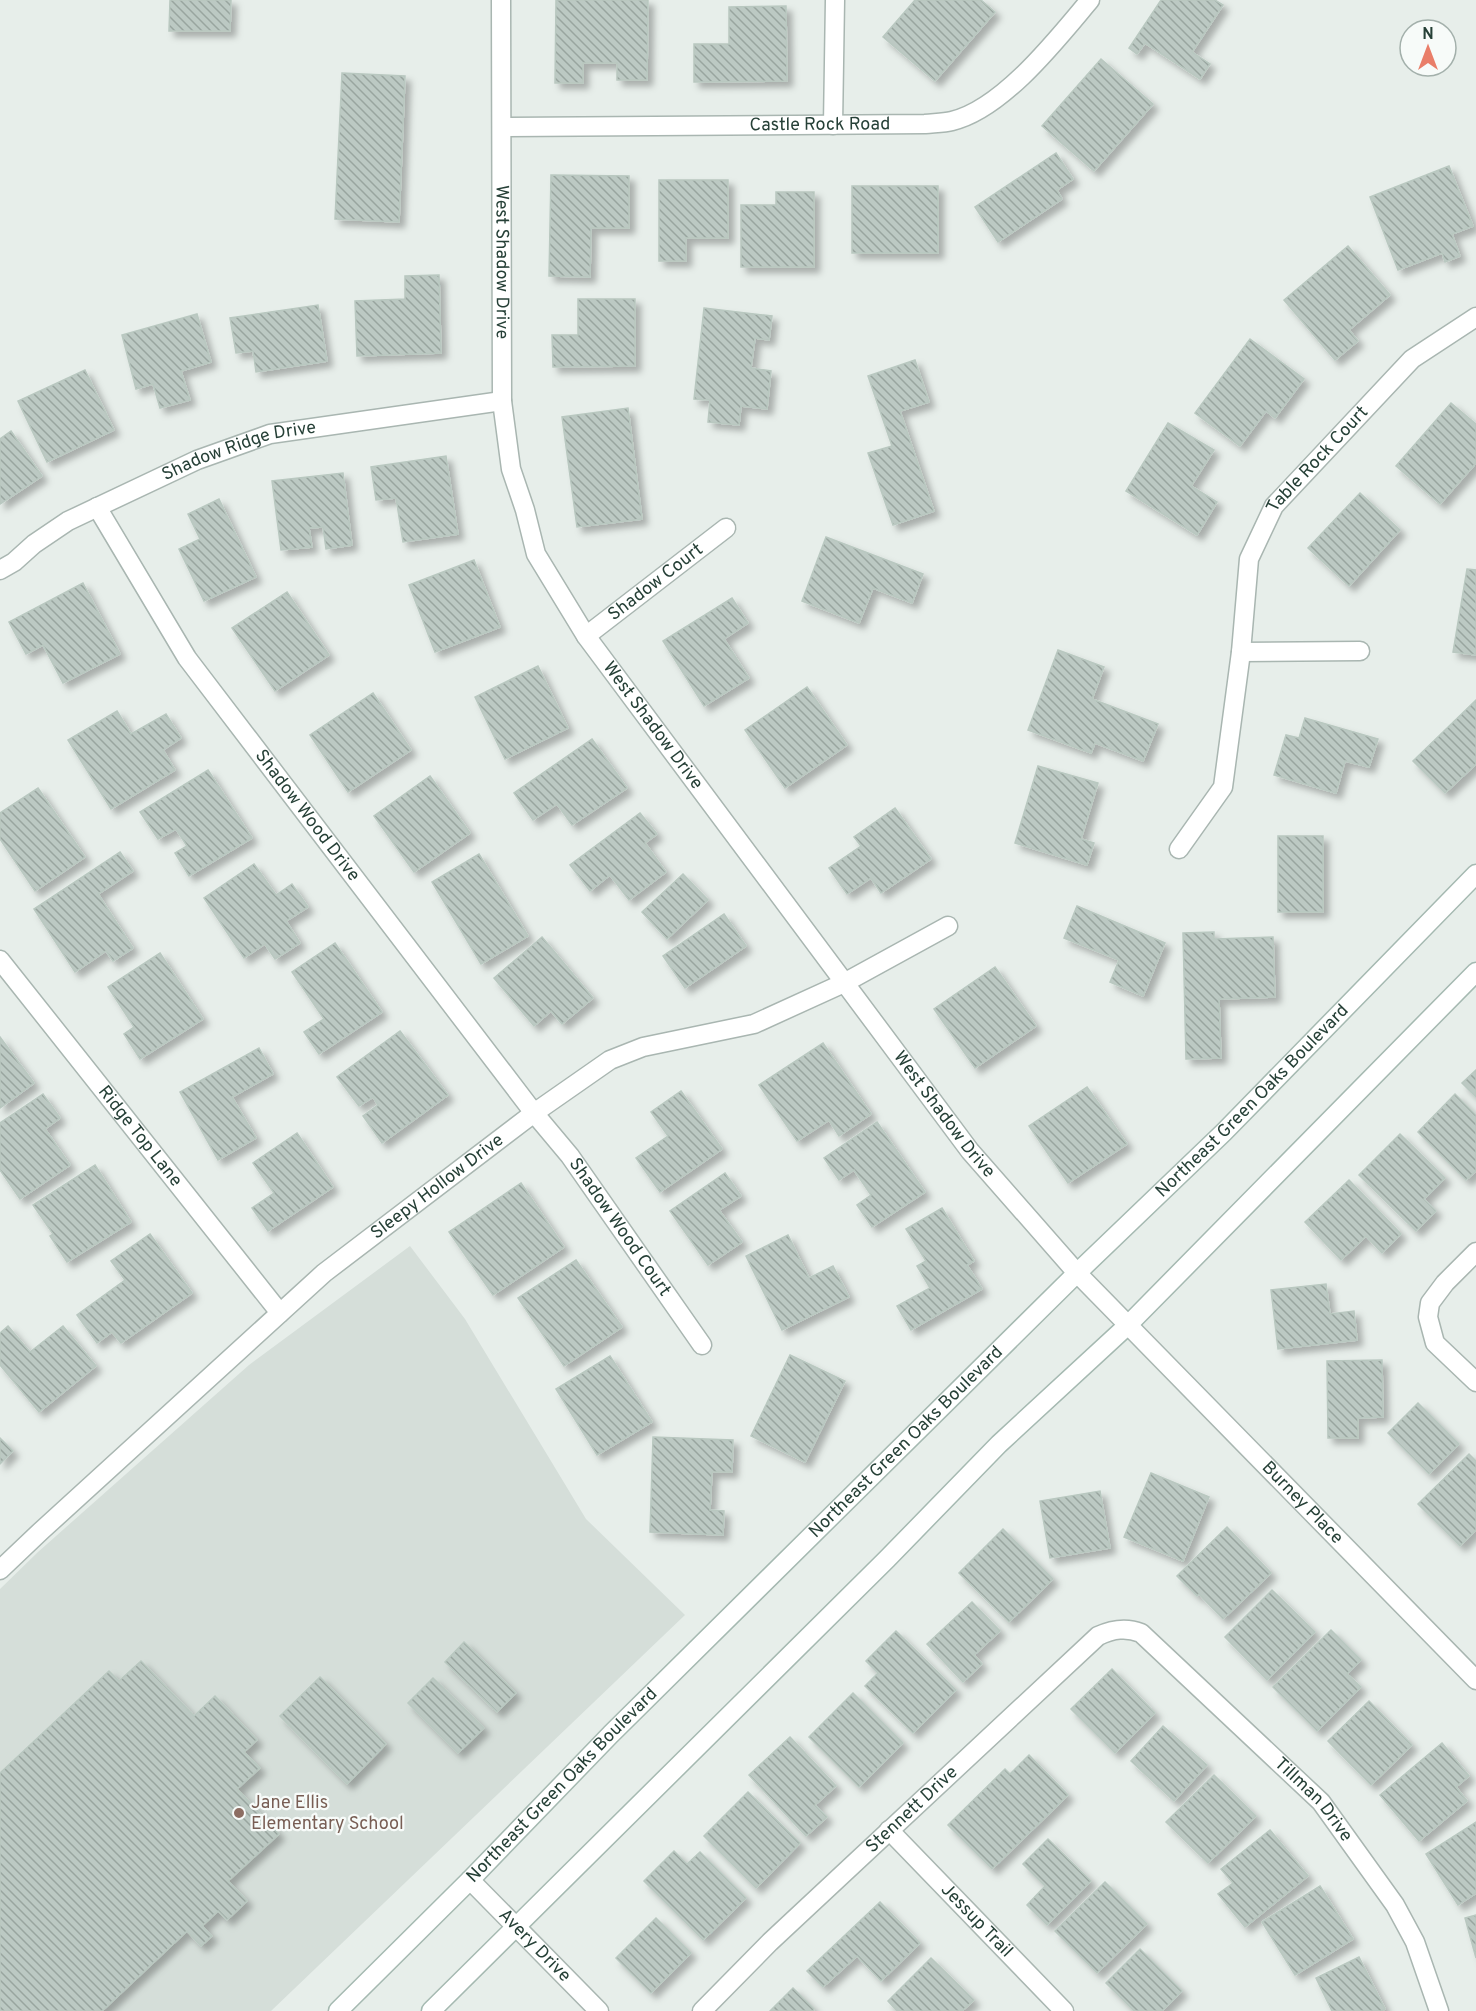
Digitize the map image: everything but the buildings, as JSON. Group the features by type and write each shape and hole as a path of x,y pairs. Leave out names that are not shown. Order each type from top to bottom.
{"street":[{"name":"West Shadow Drive","path":"501,0 502,401 511,469 525,510 536,554 586,636 970,1151 1077,1273 1128,1325"},
{"path":"833,125 835,0"},
{"name":"Castle Rock Road","path":"502,127 925,124 952,121 973,114 1036,64 1090,0"},
{"name":"Table Rock Court","path":"1179,849 1223,787 1241,652 1249,559 1274,506 1412,359 1476,317"},
{"name":"Shadow Ridge Drive","path":"0,570 68,521 197,460 270,434 502,401"},
{"name":"Shadow Wood Drive","path":"97,507 187,658 534,1113"},
{"name":"Shadow Court","path":"586,636 726,528"},
{"path":"1241,652 1360,651"},
{"name":"Northeast Green Oaks Boulevard","path":"338,2011 470,1880 611,1734 1077,1273 1224,1132 1476,874"},
{"name":"Sleepy Hollow Drive","path":"0,1570 324,1273 534,1113 610,1060 643,1047 754,1024 844,983 948,926"},
{"name":"Ridge Top Lane","path":"0,960 280,1313"},
{"path":"431,2011 999,1444 1128,1325 1476,972"},
{"name":"Shadow Wood Court","path":"534,1113 570,1156 702,1346"},
{"path":"1476,1252 1445,1283 1430,1303 1428,1317 1436,1343 1476,1382"},
{"name":"Burney Place","path":"1128,1325 1476,1680"},
{"name":"Stennett Drive","path":"702,2011 770,1942 1098,1636 1114,1629 1133,1630"},
{"name":"Tillman Drive","path":"1133,1630 1141,1633 1321,1802 1395,1905 1415,1942 1439,2011"},
{"name":"Jessup Trail","path":"889,1830 1064,2011"},
{"name":"Avery Drive","path":"470,1880 599,2011"}],"shaded area":[{"name":"Jane Ellis Elementary School","path":"410,1246 465,1319 586,1519 685,1615 271,2011 0,2011 0,1589 38,1552 249,1365"}],"place":[{"name":"Jane Ellis Elementary School","path":"239,1813"}]}
